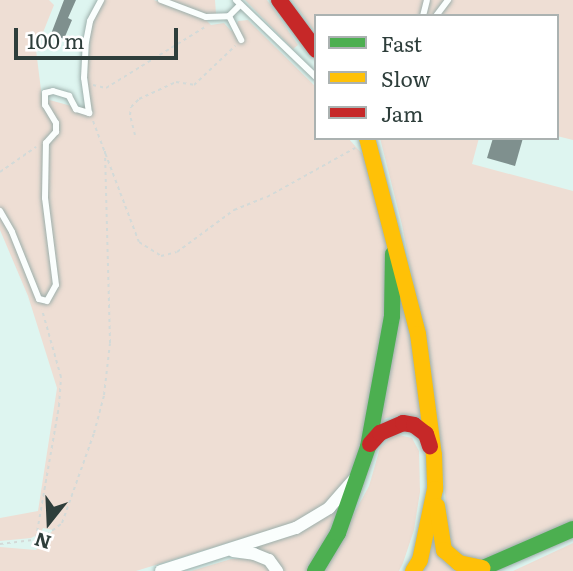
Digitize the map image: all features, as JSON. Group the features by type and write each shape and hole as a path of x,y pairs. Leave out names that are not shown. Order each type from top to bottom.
{"main road":[{"path":"279,0 314,47"},
{"path":"367,140 418,334 444,550 459,563 479,569 573,529"},
{"path":"315,571 338,533 368,447 386,362 392,316 393,231"},
{"path":"368,447 380,433 403,423 414,425 426,434 434,454"},
{"path":"413,571 420,560 435,489"}],"street":[{"path":"161,571 229,551 313,519 337,499 361,471"},
{"path":"229,551 254,554 269,560 277,571"}],"lane":[{"path":"0,211 12,232 39,299 50,299 56,285 45,198 46,143 56,132 56,123 45,105 45,93 53,91 69,96 76,109 89,113 85,81 90,21 101,0"},
{"path":"161,0 212,17 229,16"},
{"path":"229,16 238,3 314,75"},
{"path":"229,16 241,40"}],"path":[{"path":"85,81 106,88 203,29 212,17"},
{"path":"135,135 130,114 131,107 139,99 176,82 194,85 241,40"},
{"path":"89,113 139,242 161,256 177,252 234,210 267,197 365,140"},
{"path":"0,172 46,143"},
{"path":"0,544 36,540 62,523 94,433 104,395 110,343 105,151"},
{"path":"36,540 59,406 61,377 39,299"}],"shaded area":[{"path":"0,0 49,0 54,5 36,50 42,98 79,108 90,105 87,75 91,25 104,0 154,0 206,20 211,25 224,23 231,31 236,28 238,21 248,20 314,85 314,140 350,140 365,157 384,210 390,315 370,420 342,490 309,518 136,571 0,571 0,547 36,550 53,530 43,528 41,533 31,538 0,541 0,518 38,511 57,388 28,296 0,230"},
{"path":"168,0 215,0 216,14 207,14"},
{"path":"245,0 267,0 298,45 293,49"},
{"path":"292,0 425,0 422,14 314,14 314,30"},
{"path":"429,0 573,0 573,140 559,136 559,14 426,14"},
{"path":"381,140 478,140 472,164 573,191 573,523 485,562 469,560 450,550 439,426 402,225"},
{"path":"399,278 411,330 425,425 397,416 386,418 379,424"},
{"path":"394,434 412,438 419,451 420,492 414,530 399,571 323,571 369,486 380,448"},
{"path":"340,503 323,548 308,571 284,571 273,556 243,548"},
{"path":"434,526 441,556 449,566 469,571 419,571"},
{"path":"573,543 573,571 513,571"},
{"path":"251,558 265,563 271,571 191,571 231,559"}],"building":[{"path":"64,0 76,0 68,18 72,20 64,39 51,34"},
{"path":"492,140 522,140 515,166 487,158"}],"traffic: fast":[{"path":"315,571 338,533 368,447 392,316 393,254"},
{"path":"476,571 573,529"}],"traffic: slow":[{"path":"368,140 418,334 434,455 435,489 420,560 413,571"},
{"path":"437,506 444,550 459,563 482,568"}],"traffic: jam":[{"path":"279,0 314,47"},
{"path":"370,444 380,433 403,423 414,425 426,434 430,446"}]}
